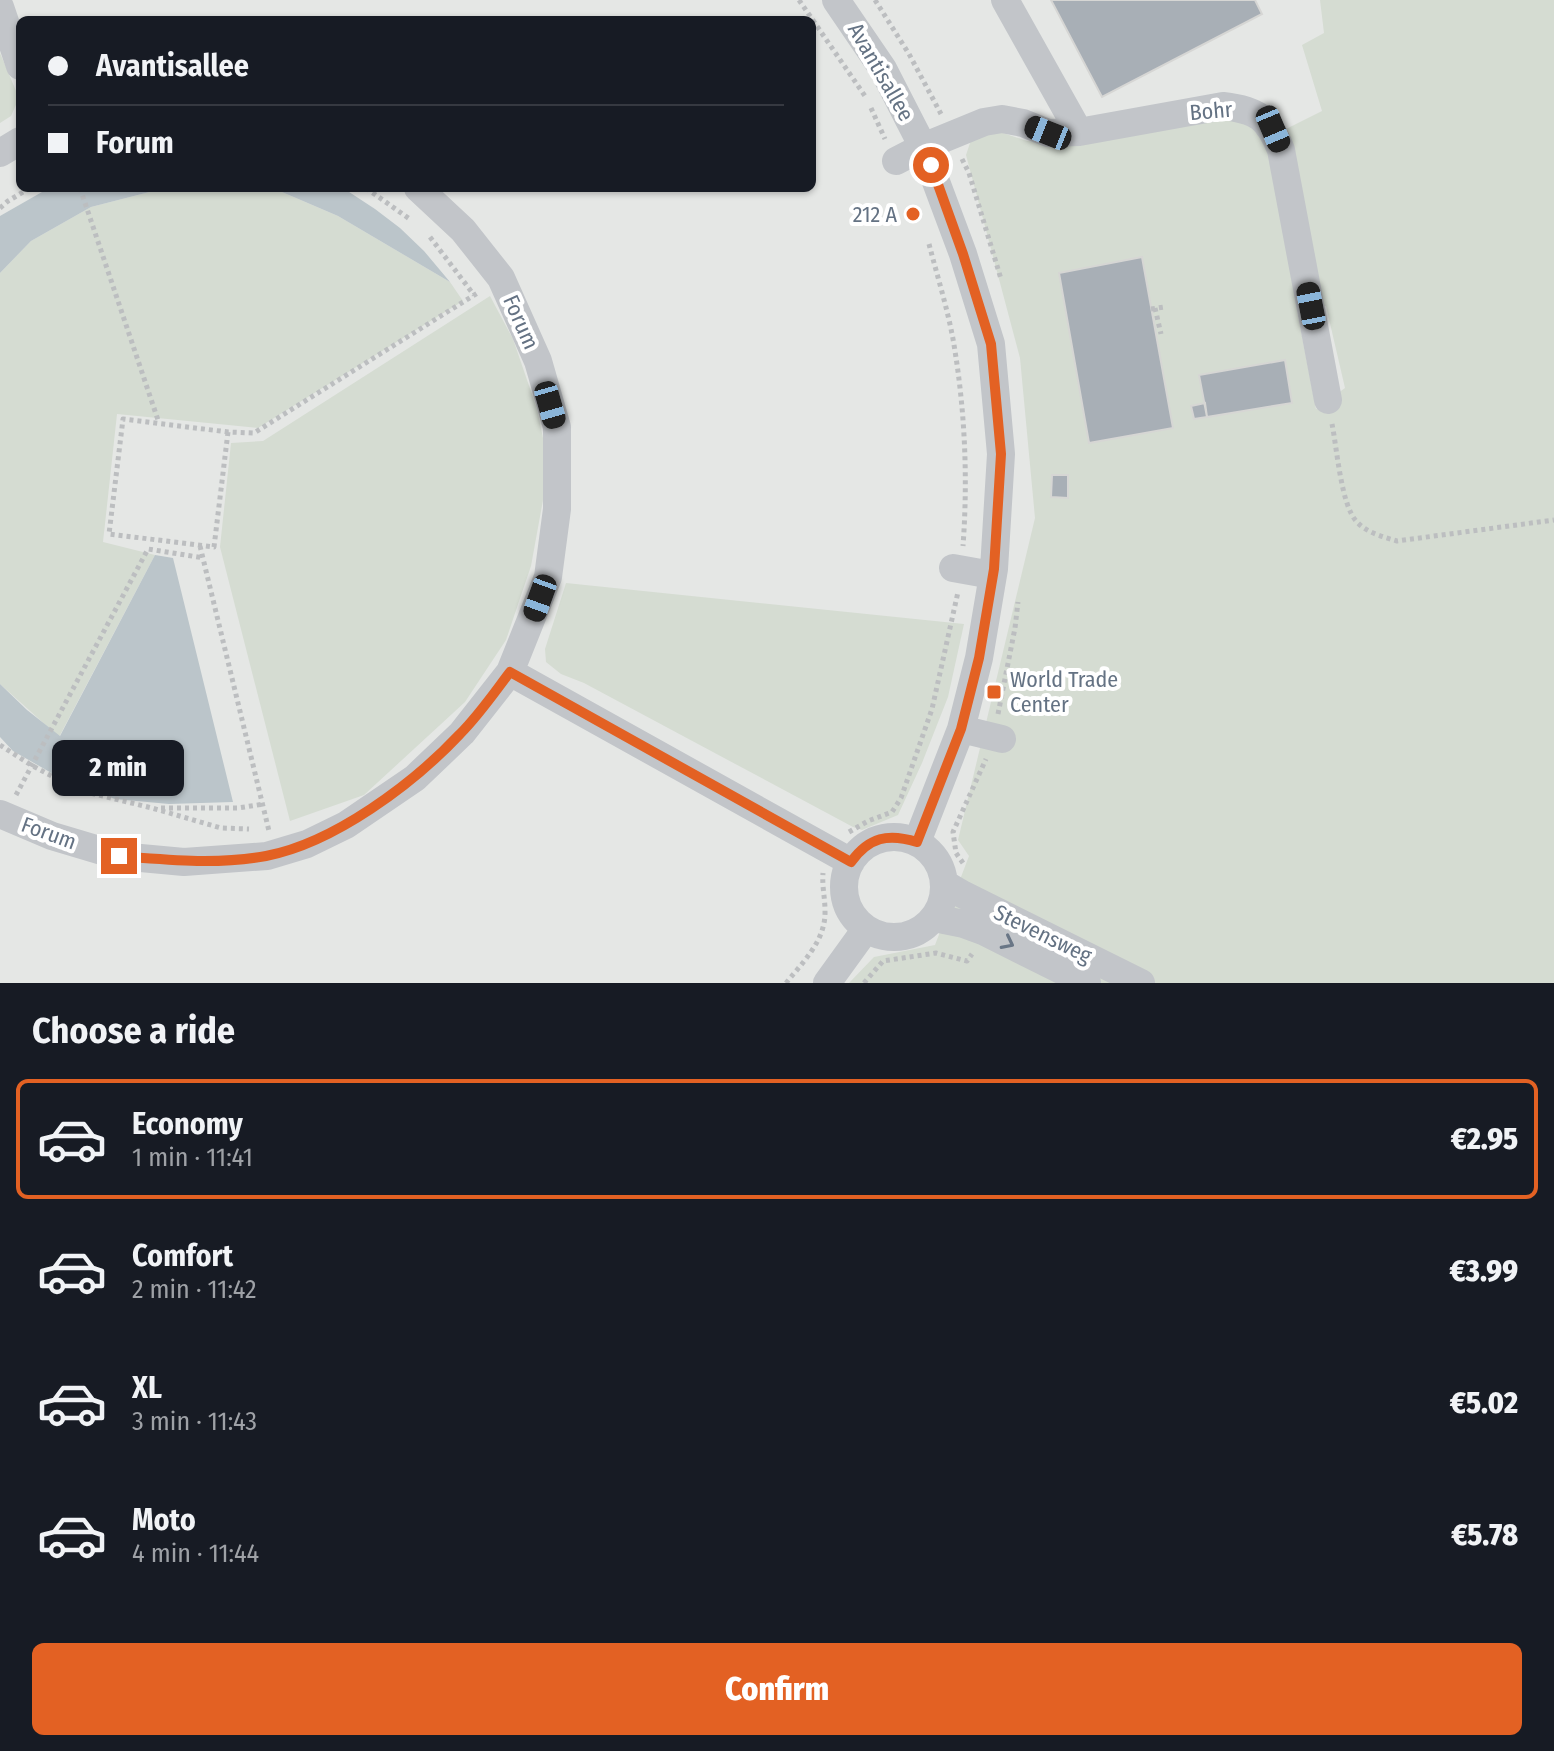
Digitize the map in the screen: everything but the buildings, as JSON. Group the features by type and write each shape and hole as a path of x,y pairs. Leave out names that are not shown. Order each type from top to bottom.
{"street":[{"name":"Avantisallee","path":"836,0 883,69 923,147 939,184 991,344 1001,454 992,575 979,658 961,729 917,842"},
{"path":"1005,0 1079,132"},
{"path":"0,7 16,54"},
{"name":"Bohr","path":"896,161 984,122 1002,119 1048,133 1079,132 1223,106 1243,108 1261,117 1273,129 1281,150 1328,400"},
{"name":"Forum","path":"0,814 52,836 119,856 184,862 268,842 307,844 346,825 415,778 462,733 510,672 548,577 557,509 557,427 538,361 501,278 463,230 422,192"},
{"path":"957,569 992,575"},
{"path":"510,672 840,856 845,876 845,896 852,915 866,929 882,936 912,937 934,918 941,906 945,884 941,869 933,855 917,842 887,837 840,856"},
{"path":"961,729 1002,739"},
{"name":"Stevensweg","path":"945,884 1141,983"},
{"name":"Stevensweg","path":"934,918 983,931 1087,983"},
{"path":"827,983 866,929"}],"path":[{"path":"816,25 864,94 896,161"},
{"path":"0,208 23,192"},
{"path":"81,192 159,423"},
{"path":"372,192 413,222"},
{"path":"425,231 474,295"},
{"path":"786,983 818,944 826,913 822,889 824,866 840,856 847,833 892,812 901,798 932,709 951,627 966,510 965,438 952,338 927,237"},
{"path":"228,432 214,547 109,534 123,419 254,433 501,278"},
{"path":"1161,334 1153,309 1164,307"},
{"path":"1328,400 1346,501 1357,522 1377,535 1397,541 1554,520"},
{"path":"0,745 78,790 268,842 264,804 200,546"},
{"path":"31,765 148,549 204,558"},
{"path":"152,808 238,808 264,804"},
{"path":"864,983 883,961 936,953 967,961 972,954"}],"shaded area":[{"path":"0,0 1509,0 1554,138 1554,983 0,983"},
{"path":"1320,0 1554,0 1554,983 849,983 874,957 935,945 969,856 958,840 1035,518 1020,358 966,155 971,140 991,129 1027,141 1050,143 1223,116 1251,120 1265,134 1288,128 1322,111 1302,45 1324,33","holes":["1326,306 1345,388 1316,409 1297,311"]},
{"path":"0,53 16,91 16,105 11,116 0,123"},
{"path":"42,192 149,192 91,207 31,241 0,273 0,216"},
{"path":"149,192 282,192 338,216 450,282 463,301 258,428 117,414 103,542 155,555 59,737 0,684 0,273 31,241 91,207"},
{"path":"282,192 349,192 400,228 450,282 338,216"},
{"path":"490,296 513,339 537,409 549,467 531,566 506,640 465,702 364,795 290,821 220,547 231,443 263,441"},
{"path":"155,555 173,558 233,802 169,804 115,799 62,779 13,751 0,737 0,684 60,736"},
{"path":"566,583 964,624 948,697 898,815 862,830 853,827 584,683 561,674 546,662 545,649"}],"place":[{"name":"212 A","path":"913,214"},
{"name":"World Trade Center","path":"994,692"}],"route":[{"path":"119,856 184,862 245,859 307,844 346,825 415,778 462,733 510,672 851,862 864,847 877,840 901,837 917,842 952,756 979,658 994,569 1001,454 991,344 931,165"}]}
